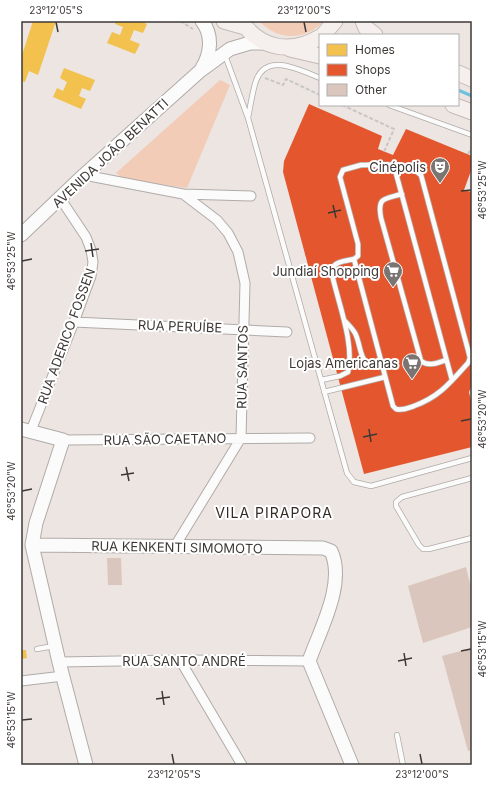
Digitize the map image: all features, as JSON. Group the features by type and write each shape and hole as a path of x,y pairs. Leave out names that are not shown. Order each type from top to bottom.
{"main road":[{"path":"224,21 244,24 255,36 273,45 319,56"},
{"path":"324,34 335,21"},
{"path":"363,21 366,28 374,34"},
{"path":"273,45 294,47 309,43 319,38"},
{"path":"459,73 472,79"},
{"path":"456,106 472,112"}],"street":[{"name":"AVENIDA JOÃO BENATTI","path":"200,71 209,52 209,38 202,21"},
{"name":"AVENIDA JOÃO BENATTI","path":"21,235 84,175 200,71 224,53 243,44 273,45"},
{"path":"84,175 183,194 251,196"},
{"name":"RUA SANTOS","path":"183,194 217,220 228,233 238,252 245,283 241,438"},
{"name":"RUA ADERICO FOSSEN","path":"26,431 74,322 91,276 93,262 86,237 60,198"},
{"name":"RUA PERUÍBE","path":"74,322 287,332"},
{"name":"RUA SÃO CAETANO","path":"26,431 63,440 310,438"},
{"path":"175,546 241,438"},
{"path":"63,440 36,523 32,545 59,662 86,765"},
{"name":"RUA KENKENTI SIMOMOTO","path":"32,545 322,548 331,551 337,568 336,584 309,661"},
{"path":"180,660 242,765"},
{"name":"RUA SANTO ANDRÉ","path":"59,662 180,660 309,661"},
{"path":"309,661 352,765"},
{"path":"21,681 63,676"}],"lane":[{"path":"224,53 248,118 347,473 354,482 371,486 472,458"},
{"path":"248,118 258,75 262,70 270,66 279,65 292,67 319,78"},
{"path":"392,106 472,135"},
{"path":"321,380 348,372 351,362 344,320 331,270 333,266 338,263 354,259 358,256 358,244 340,173 347,168 361,165 405,166 418,172 420,175 428,198 468,350 468,363 443,391 428,401 399,410 394,406 354,259"},
{"path":"394,166 452,380"},
{"path":"402,194 384,199 379,206 406,309 420,361 425,364 431,364 446,360"},
{"path":"344,320 354,332 363,358 367,364 382,364"},
{"path":"324,392 385,377"},
{"path":"472,478 402,496 396,502 396,506 419,545 423,549 429,549 472,538"},
{"path":"36,649 56,645"},
{"path":"397,735 403,765"}],"path":[{"path":"258,75 283,85 286,79 319,95"},
{"path":"344,106 394,129 384,152"},
{"path":"468,154 472,147"}],"shaded area":[{"path":"259,21 324,21 317,28 300,35 292,36 274,32 266,28"},
{"path":"220,80 230,85 187,188 124,179 116,173"}],"building: Homes":[{"path":"33,21 56,21 38,75 29,71 25,82 21,81 21,58"},
{"path":"116,21 141,21 147,24 143,33 134,30 130,40 140,44 135,54 107,43 112,32 120,35 123,27 115,24"},
{"path":"64,68 95,80 90,91 82,88 79,96 86,99 81,109 53,97 57,88 63,91 67,82 60,78"},
{"path":"21,647 22,650 26,650 27,658 21,659"}],"building: Shops":[{"name":"Jundiaí Shopping","path":"309,104 382,136 378,149 393,155 406,129 472,156 472,168 464,190 472,192 472,385 469,392 472,405 472,447 364,474 283,172 284,161"}],"building: Other":[{"path":"107,558 121,558 122,585 108,585"},
{"path":"466,567 472,592 472,627 423,643 408,586"},
{"path":"472,648 472,750 468,751 442,656"}],"waterway":[{"path":"459,90 472,96"}],"place":[{"name":"Cinépolis","path":"440,184"},
{"name":"Jundiaí Shopping","path":"393,288"},
{"name":"Lojas Americanas","path":"412,380"}],"district":[{"name":"VILA PIRAPORA","path":"274,513"}]}
